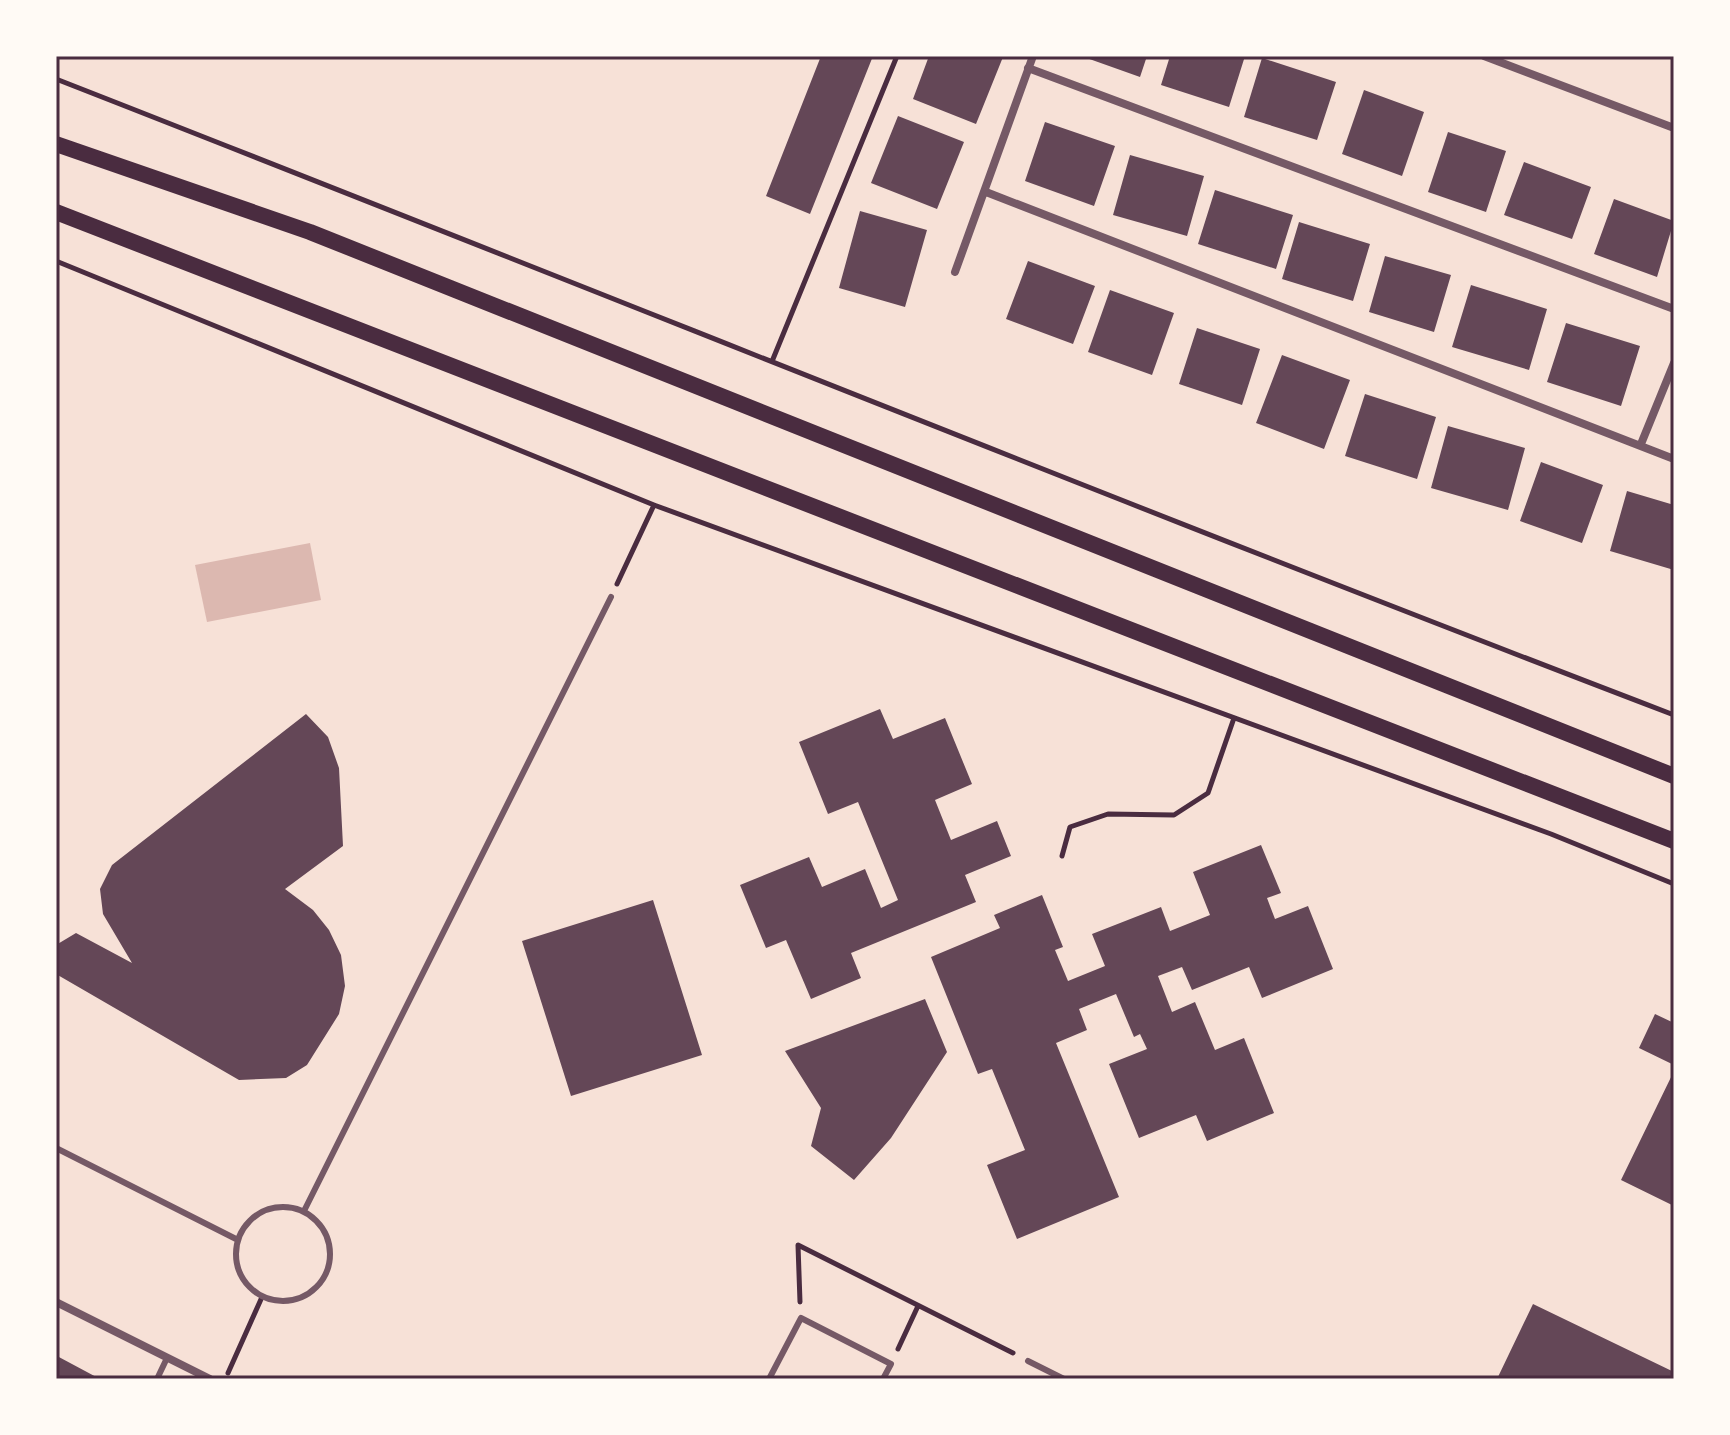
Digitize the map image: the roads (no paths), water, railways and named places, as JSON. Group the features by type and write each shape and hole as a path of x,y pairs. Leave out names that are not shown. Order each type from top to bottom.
{"main road":[{"path":"56,144 310,232 1674,776"},
{"path":"56,212 1674,841"}],"street":[{"path":"955,272 1033,56"},
{"path":"1484,56 1674,128"},
{"path":"1028,68 1674,309"},
{"path":"986,192 1674,459"},
{"path":"1641,444 1674,363"},
{"path":"56,1302 210,1379"}],"lane":[{"path":"304,1211 611,597"},
{"path":"56,1148 238,1240"},
{"path":"288,1207 304,1211 324,1230 331,1257 328,1271 312,1293 300,1299 274,1301 262,1297 242,1279 237,1267 238,1240 245,1225 265,1211 288,1207"},
{"path":"769,1379 801,1318 891,1364 883,1379"},
{"path":"157,1379 167,1358"},
{"path":"1028,1361 1064,1379"}]}
